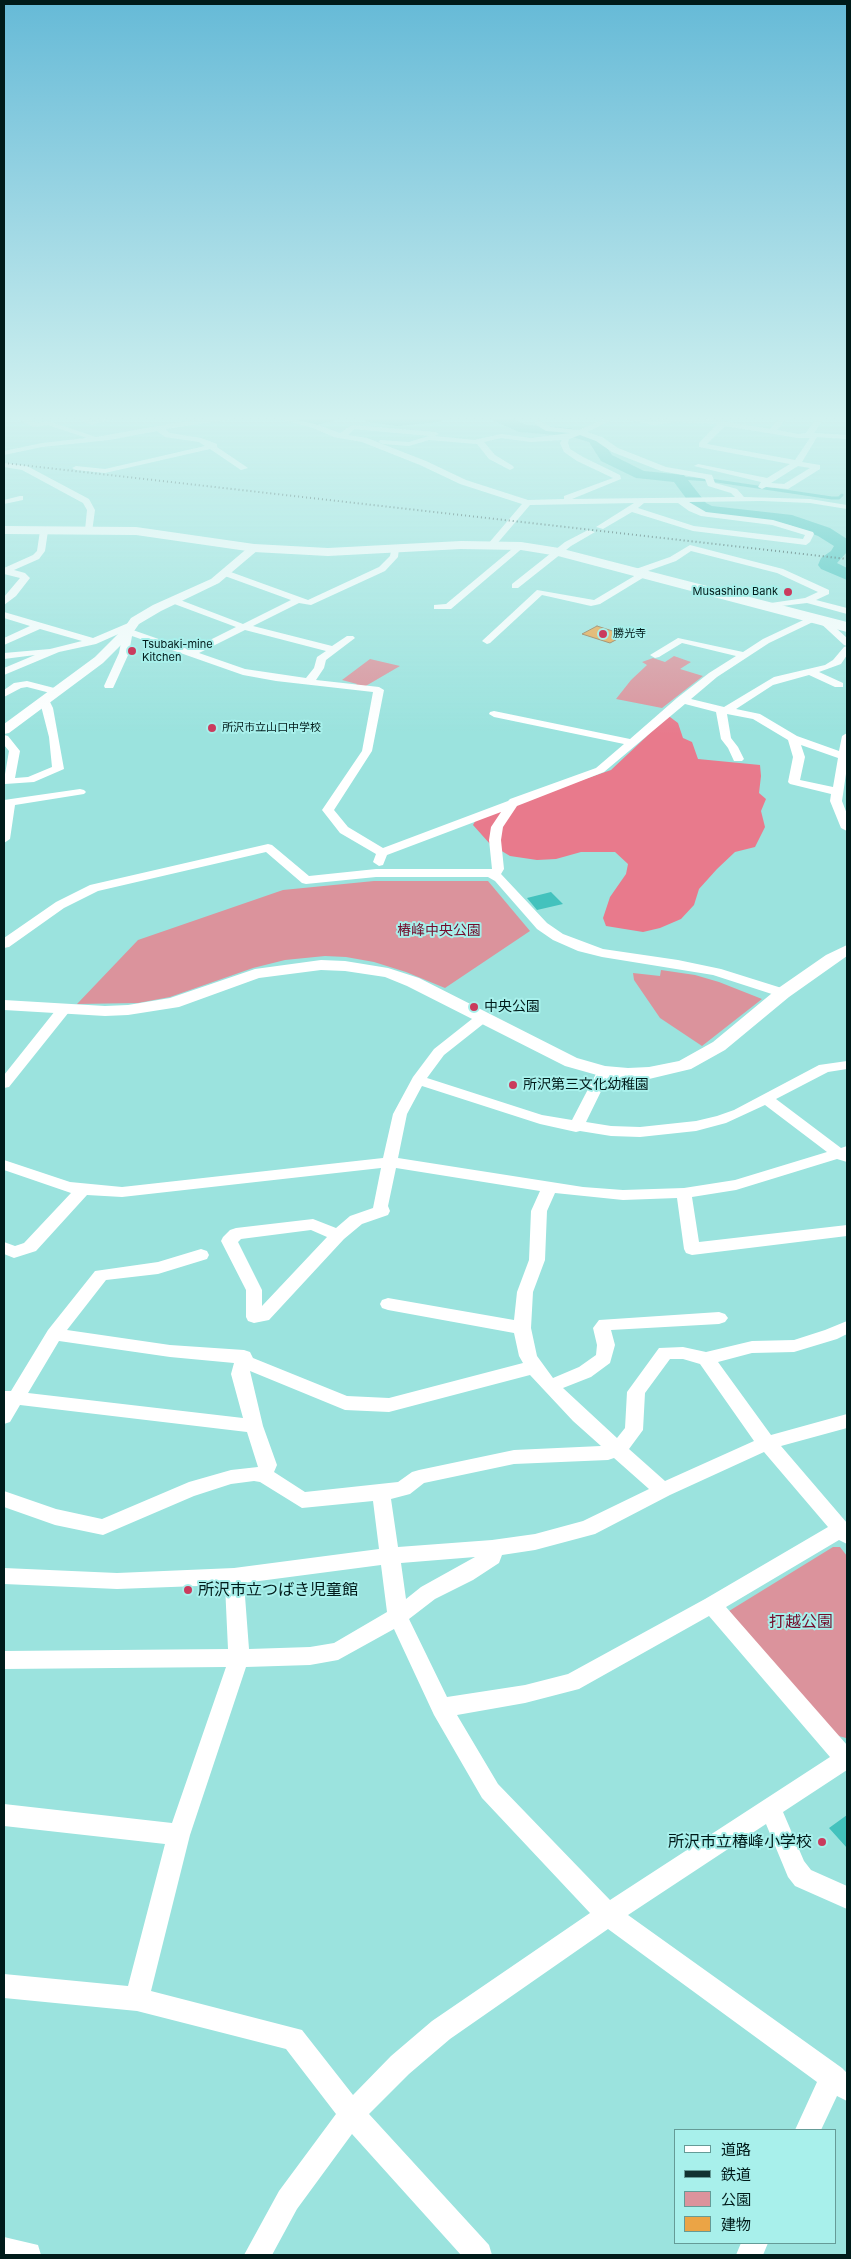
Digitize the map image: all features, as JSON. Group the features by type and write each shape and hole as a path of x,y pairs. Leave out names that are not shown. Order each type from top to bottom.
{"main road":[{"path":"5,531 89,530 150,532 254,548 328,552 492,544 521,546 559,552 847,627"}],"street":[{"path":"89,530 90,523"},
{"path":"492,544 509,523"},
{"path":"600,527 606,523"},
{"path":"678,523 693,528 806,542 810,534 774,523"},
{"path":"693,528 701,523"},
{"path":"5,570 36,557 41,552 44,531"},
{"path":"515,586 568,544 591,532"},
{"path":"437,607 448,607 521,546"},
{"path":"4,730 45,702 102,658 144,615 172,600 215,582 254,548"},
{"path":"225,574 308,603 382,569 394,557 395,548"},
{"path":"487,641 540,592 591,603 597,602 639,573 674,559 690,548 780,571 826,592 807,600 778,602 767,606"},
{"path":"4,602 13,594 25,578 5,570"},
{"path":"172,600 243,627 334,650"},
{"path":"190,654 298,600"},
{"path":"807,600 847,611"},
{"path":"4,615 93,642"},
{"path":"382,853 463,823 514,801 587,776 612,762 681,700 713,675 766,641 818,619 847,643"},
{"path":"4,642 40,625"},
{"path":"109,686 122,660 130,628"},
{"path":"4,656 56,650 93,642 130,628 190,654 243,672 379,690 367,751 328,810 344,830 382,853"},
{"path":"309,682 320,668 321,659 350,638"},
{"path":"655,655 681,640 744,655"},
{"path":"738,759 733,747 726,739 721,716 724,710 769,683 786,676 828,667 837,662 847,649"},
{"path":"4,672 56,650"},
{"path":"102,658 122,660"},
{"path":"811,672 839,685"},
{"path":"4,694 18,685 27,684 58,692"},
{"path":"681,700 756,716 793,738 844,757"},
{"path":"4,738 15,752 10,782 30,780 58,769 54,737 45,702"},
{"path":"494,714 633,743"},
{"path":"847,736 844,757 845,772 836,801 847,828"},
{"path":"793,738 799,757 794,782 838,792"},
{"path":"4,839 6,804 80,792"},
{"path":"494,875 498,869 495,840 497,827 514,801"},
{"path":"4,944 41,916 75,896 94,888 268,848 306,880 376,873 488,873 494,875 542,926 558,937 583,948 602,953 678,964 716,972 783,993"},
{"path":"376,873 382,853"},
{"path":"4,1005 105,1011 153,1007 190,998 255,974 280,969 321,965 345,966 388,973 439,994 482,1018 571,1062 604,1071 628,1074 649,1073 685,1065 718,1046 783,993 832,958 847,950"},
{"path":"6,1076 64,1008"},
{"path":"338,1235 312,1224 236,1234 229,1241 254,1290 254,1317 263,1316 338,1235 356,1220 382,1211 380,1206 400,1114 418,1080 439,1052 482,1018"},
{"path":"418,1080 540,1119 576,1127 640,1132 696,1126 721,1120 766,1099 824,1068 847,1065"},
{"path":"576,1127 604,1071"},
{"path":"766,1099 845,1155"},
{"path":"4,1165 83,1190 122,1192 389,1162 582,1192 622,1195 684,1193 736,1185 845,1155"},
{"path":"550,1186 539,1211 538,1260 525,1292 522,1328 525,1347 534,1367 550,1386 579,1416 619,1449 663,1490"},
{"path":"4,1248 14,1252 30,1247 83,1190"},
{"path":"684,1193 692,1249 847,1231"},
{"path":"4,1417 9,1398 54,1334 101,1274 158,1268 201,1255"},
{"path":"388,1304 522,1328"},
{"path":"550,1386 585,1372 604,1358 606,1345 602,1328 605,1324 719,1318"},
{"path":"4,1499 55,1517 103,1527 189,1490 230,1477 254,1474 264,1475 302,1500 381,1493 403,1489 419,1477 514,1457 608,1453 619,1449 634,1430 636,1392 665,1353 684,1353 706,1359 752,1347 794,1346 831,1335 847,1327"},
{"path":"54,1334 170,1351 244,1357 240,1374 254,1426 268,1465 264,1475"},
{"path":"441,1708 525,1694 572,1682 844,1533 767,1443 706,1359"},
{"path":"243,1361 345,1403 389,1405 534,1367"},
{"path":"9,1398 254,1426"},
{"path":"4,1576 117,1581 234,1576 390,1556 492,1548 535,1542 588,1528 663,1490 767,1443 847,1421"},
{"path":"381,1493 398,1616 441,1708 490,1791 609,1914 840,2082 809,2129"},
{"path":"4,1660 239,1658 310,1656 338,1651 398,1616 428,1592 466,1574 492,1557 492,1548"},
{"path":"137,1999 179,1835 239,1658 234,1576"},
{"path":"257,2255 288,2200 326,2146 352,2114 400,2065 442,2030 609,1914 771,1810 846,1759 712,1605"},
{"path":"771,1810 796,1869 803,1878 847,1898"},
{"path":"4,1815 179,1835"},
{"path":"4,1986 137,1999 293,2038 352,2114 479,2255"},
{"path":"4,2250 28,2255"}],"green space":[{"path":"674,656 691,662 680,669 703,676 662,708 616,699 631,680 647,665 642,662 653,658 665,662"},
{"path":"370,659 400,666 364,687 355,686 357,684 342,680"},
{"name":"椿峰中央公園","path":"374,881 488,881 530,931 445,988 406,972 374,962 346,957 325,956 285,960 253,968 170,997 138,1003 77,1004 138,940 283,890"},
{"path":"661,970 695,975 719,982 762,999 702,1046 660,1018 634,980 633,973 660,976"},
{"name":"打越公園","path":"833,1547 840,1547 847,1556 846,1738 835,1735 729,1611"}],"shaded area":[{"path":"666,714 678,723 683,738 692,742 698,759 760,765 759,793 766,799 761,811 765,827 755,847 735,852 717,869 699,889 694,905 681,919 660,928 643,932 606,926 603,918 610,897 626,874 628,864 615,852 581,852 556,859 537,860 510,856 490,844 473,825 478,816 611,770 646,737"}],"water":[{"path":"551,892 563,904 537,910 527,898"},
{"path":"847,1815 847,1848 829,1828"}],"building":[{"name":"勝光寺","path":"597,626 625,635 610,643 582,634"}],"waterway":[{"path":"801,523 824,532 843,544 838,554 827,562 827,565 847,575"}],"railway":[{"path":"535,523 847,559"}],"place":[{"name":"Musashino Bank","path":"788,592"},
{"name":"勝光寺","path":"603,634"},
{"name":"Tsubaki-mine Kitchen","path":"132,651"},
{"name":"所沢市立山口中学校","path":"212,728"},
{"name":"中央公園","path":"474,1007"},
{"name":"所沢第三文化幼稚園","path":"513,1085"},
{"name":"所沢市立つばき児童館","path":"188,1590"},
{"name":"所沢市立椿峰小学校","path":"822,1842"}]}
